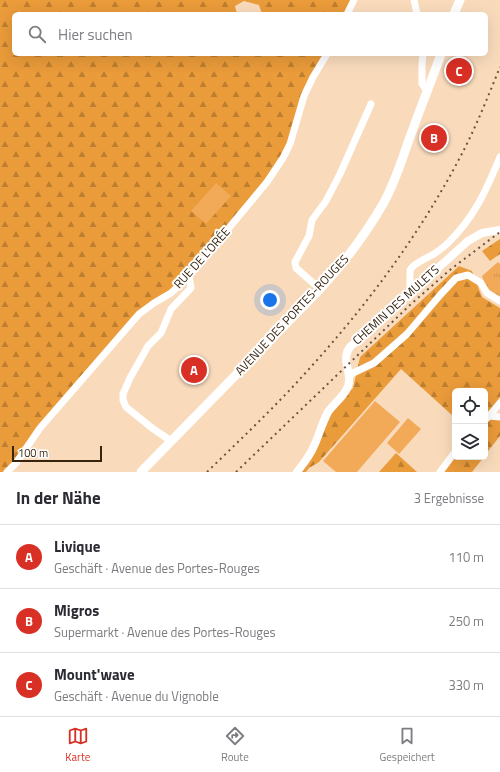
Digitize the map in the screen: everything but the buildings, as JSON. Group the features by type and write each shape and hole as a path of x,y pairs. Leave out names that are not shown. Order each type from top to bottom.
{"main road":[{"path":"455,12 460,0"},
{"name":"AVENUE DES PORTES-ROUGES","path":"141,472 320,289 352,252 384,203 396,178 440,56"}],"street":[{"path":"348,12 354,0"},
{"path":"414,0 417,12"},
{"name":"RUE DE L'ORÉE","path":"7,472 16,463 40,428 139,314 171,293 188,276 267,182 283,158 290,144 304,96 326,56"},
{"path":"423,56 422,84 427,91"},
{"path":"320,289 296,268 295,262 309,236 312,220 326,201 340,174 371,104"},
{"path":"410,292 410,270 412,267 440,249 454,237 470,217 487,188 500,157"},
{"name":"CHEMIN DES MULETS","path":"348,372 346,354 350,347 461,246 482,233 500,230"},
{"path":"297,472 313,447 328,412 348,387 348,372 374,363 407,334 456,278 468,275 481,283 487,293 500,301"},
{"path":"171,441 126,407 123,400 123,394 148,346 161,332 171,309 191,288 188,276"},
{"path":"410,277 420,283"},
{"path":"488,417 500,403"},
{"path":"488,418 500,417"},
{"path":"440,472 452,456"}],"green space":[{"path":"0,0 354,0 348,12 261,12 259,5 244,1 235,6 236,12 12,12 12,56 326,56 313,77 283,158 189,276 139,314 7,472 0,472"},
{"path":"216,183 231,196 206,224 191,211"},
{"path":"500,239 500,254 490,261 482,251"},
{"path":"498,262 500,264 499,296 486,288 482,276"},
{"path":"459,266 472,271 482,297 500,308 500,397 488,413 488,388 452,388 452,415 401,369 319,462 309,468 306,472 301,472 314,453 334,408 353,388 360,357"},
{"path":"375,401 400,422 357,472 336,472 323,461"},
{"path":"488,416 500,419 500,436 488,451"},
{"path":"408,418 421,429 399,454 387,443"},
{"path":"396,453 417,472 379,472"},
{"path":"453,460 482,460 472,472 444,472"}],"railway":[{"path":"207,472 309,369 351,321 408,245 457,163 475,127 500,67"},
{"path":"236,472 410,305 451,269 500,232"}],"place":[{"name":"Mount'wave","path":"459,71"},
{"name":"Migros","path":"434,138"},
{"name":"Livique","path":"194,370"}]}
